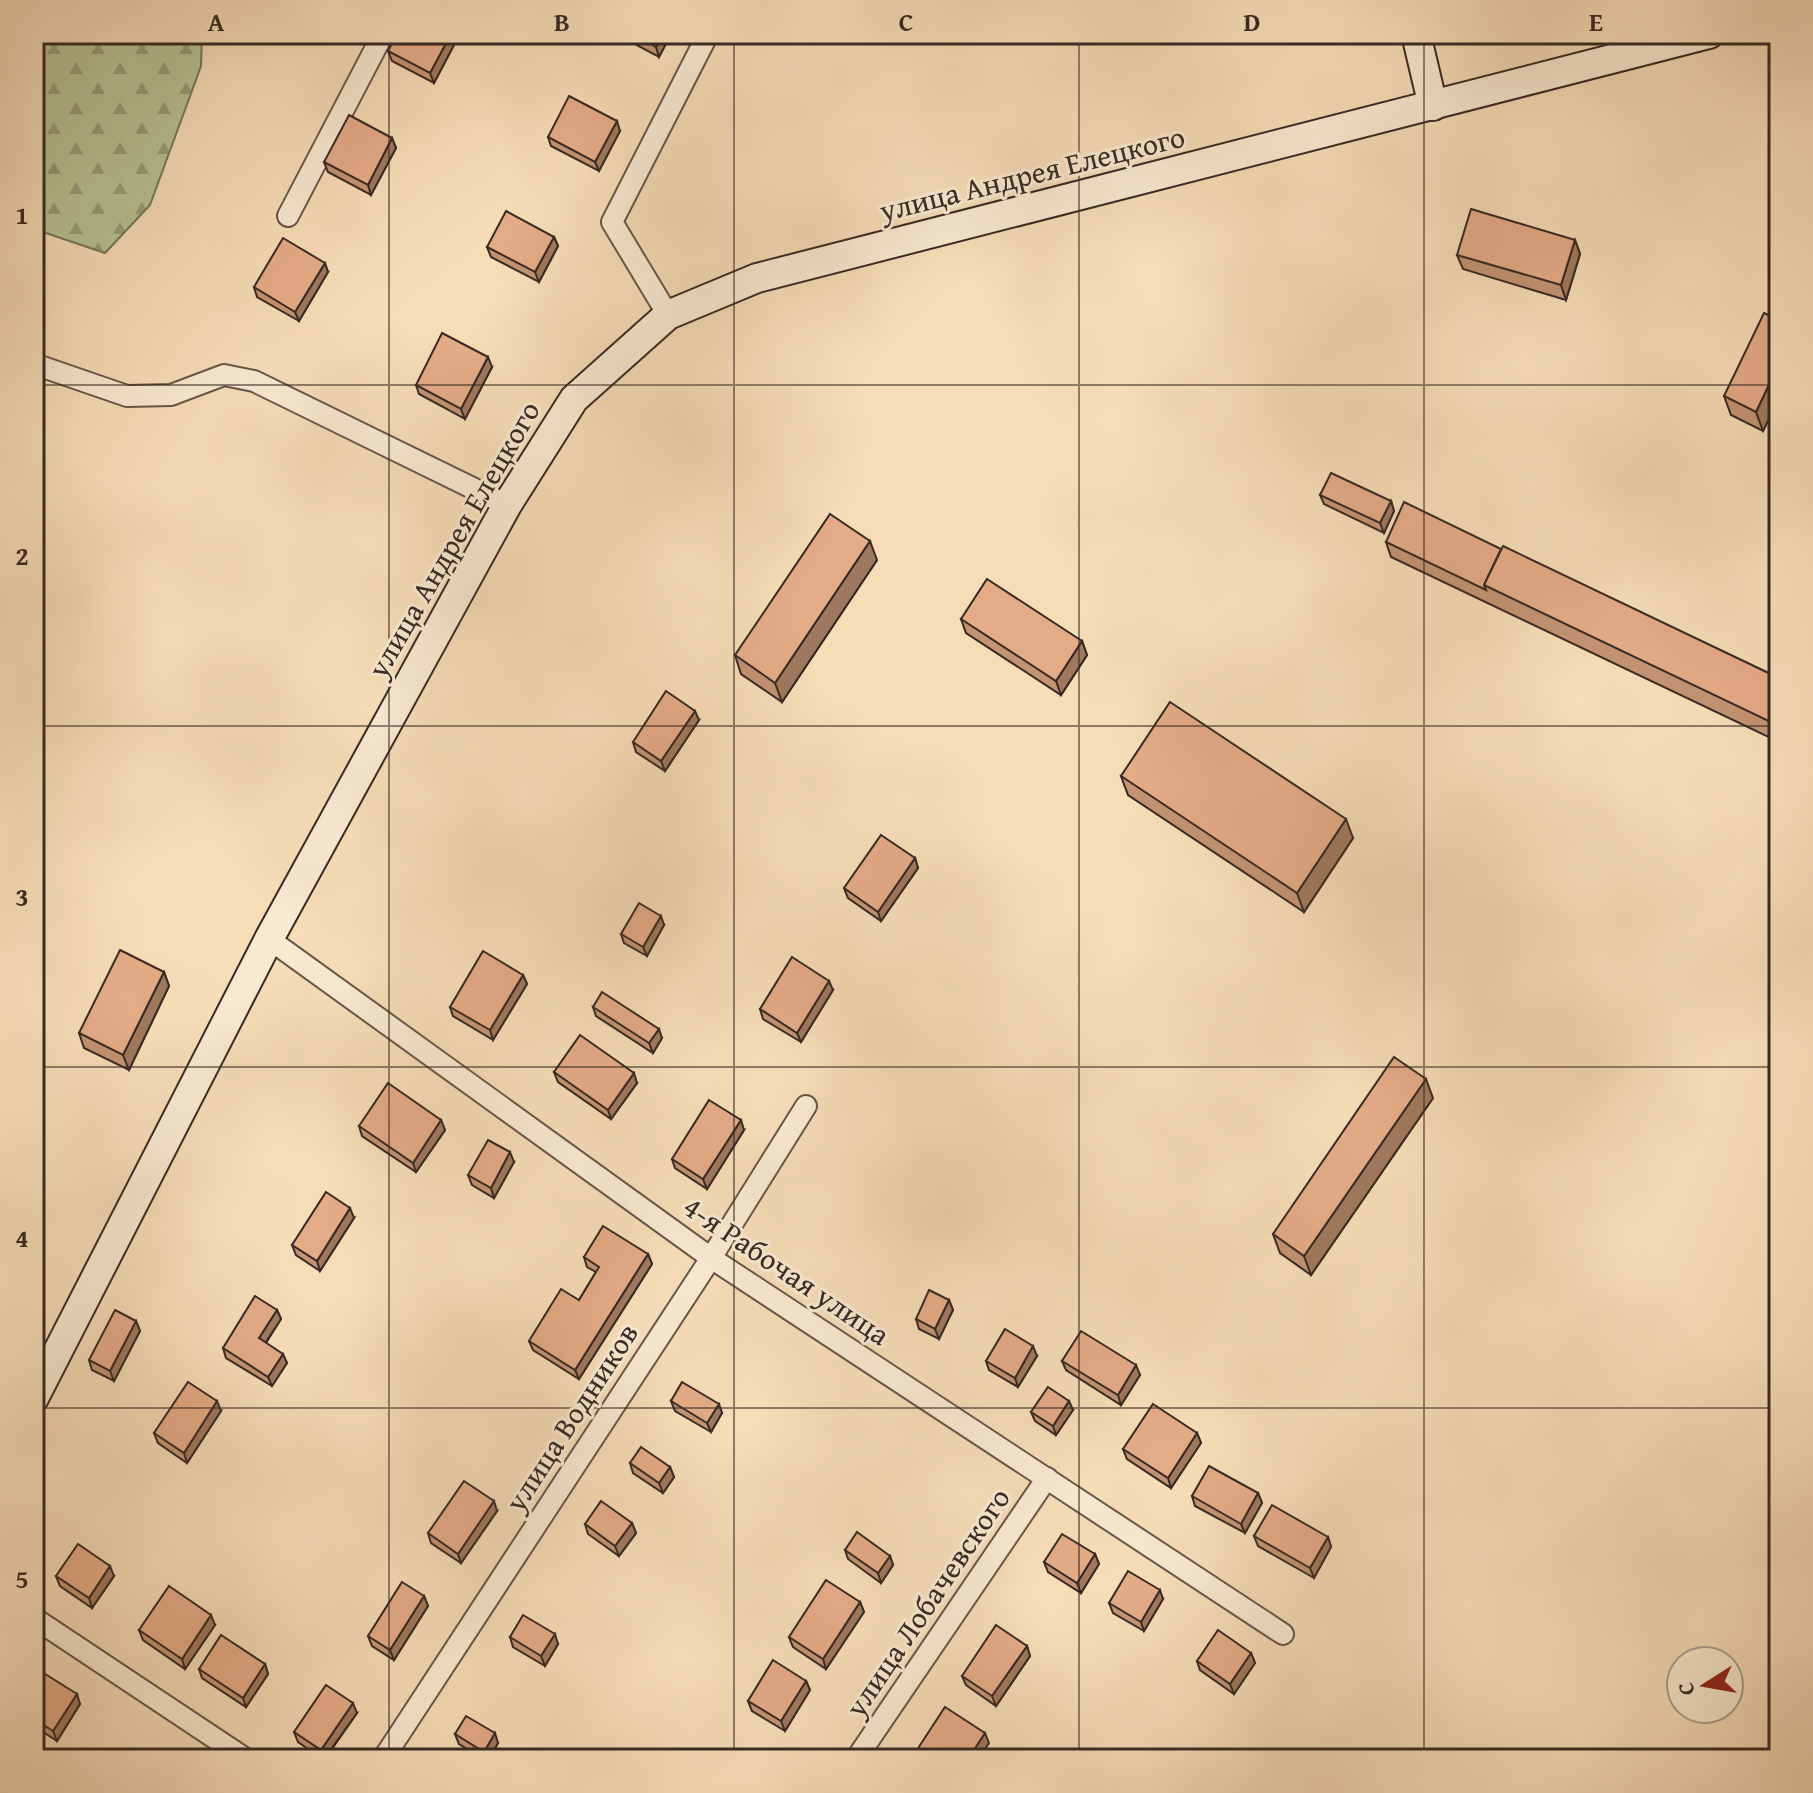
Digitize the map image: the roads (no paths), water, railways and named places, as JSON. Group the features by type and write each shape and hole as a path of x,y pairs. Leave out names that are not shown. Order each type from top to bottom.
{"main road":[{"path":"1416,34 1433,106"},
{"name":"улица Андрея Елецкого","path":"34,1398 269,939 507,505 574,399 668,315 757,278 1709,34"}],"street":[{"path":"288,216 383,34"},
{"path":"668,315 612,222 708,34"},
{"path":"34,364 127,396 171,395 224,375 254,381 507,505"},
{"name":"4-я Рабочая улица","path":"269,939 711,1258 1283,1634"},
{"name":"улица Водников","path":"383,1759 711,1258 806,1106"},
{"name":"улица Лобачевского","path":"856,1759 1047,1478"},
{"path":"34,1618 246,1759"}]}
